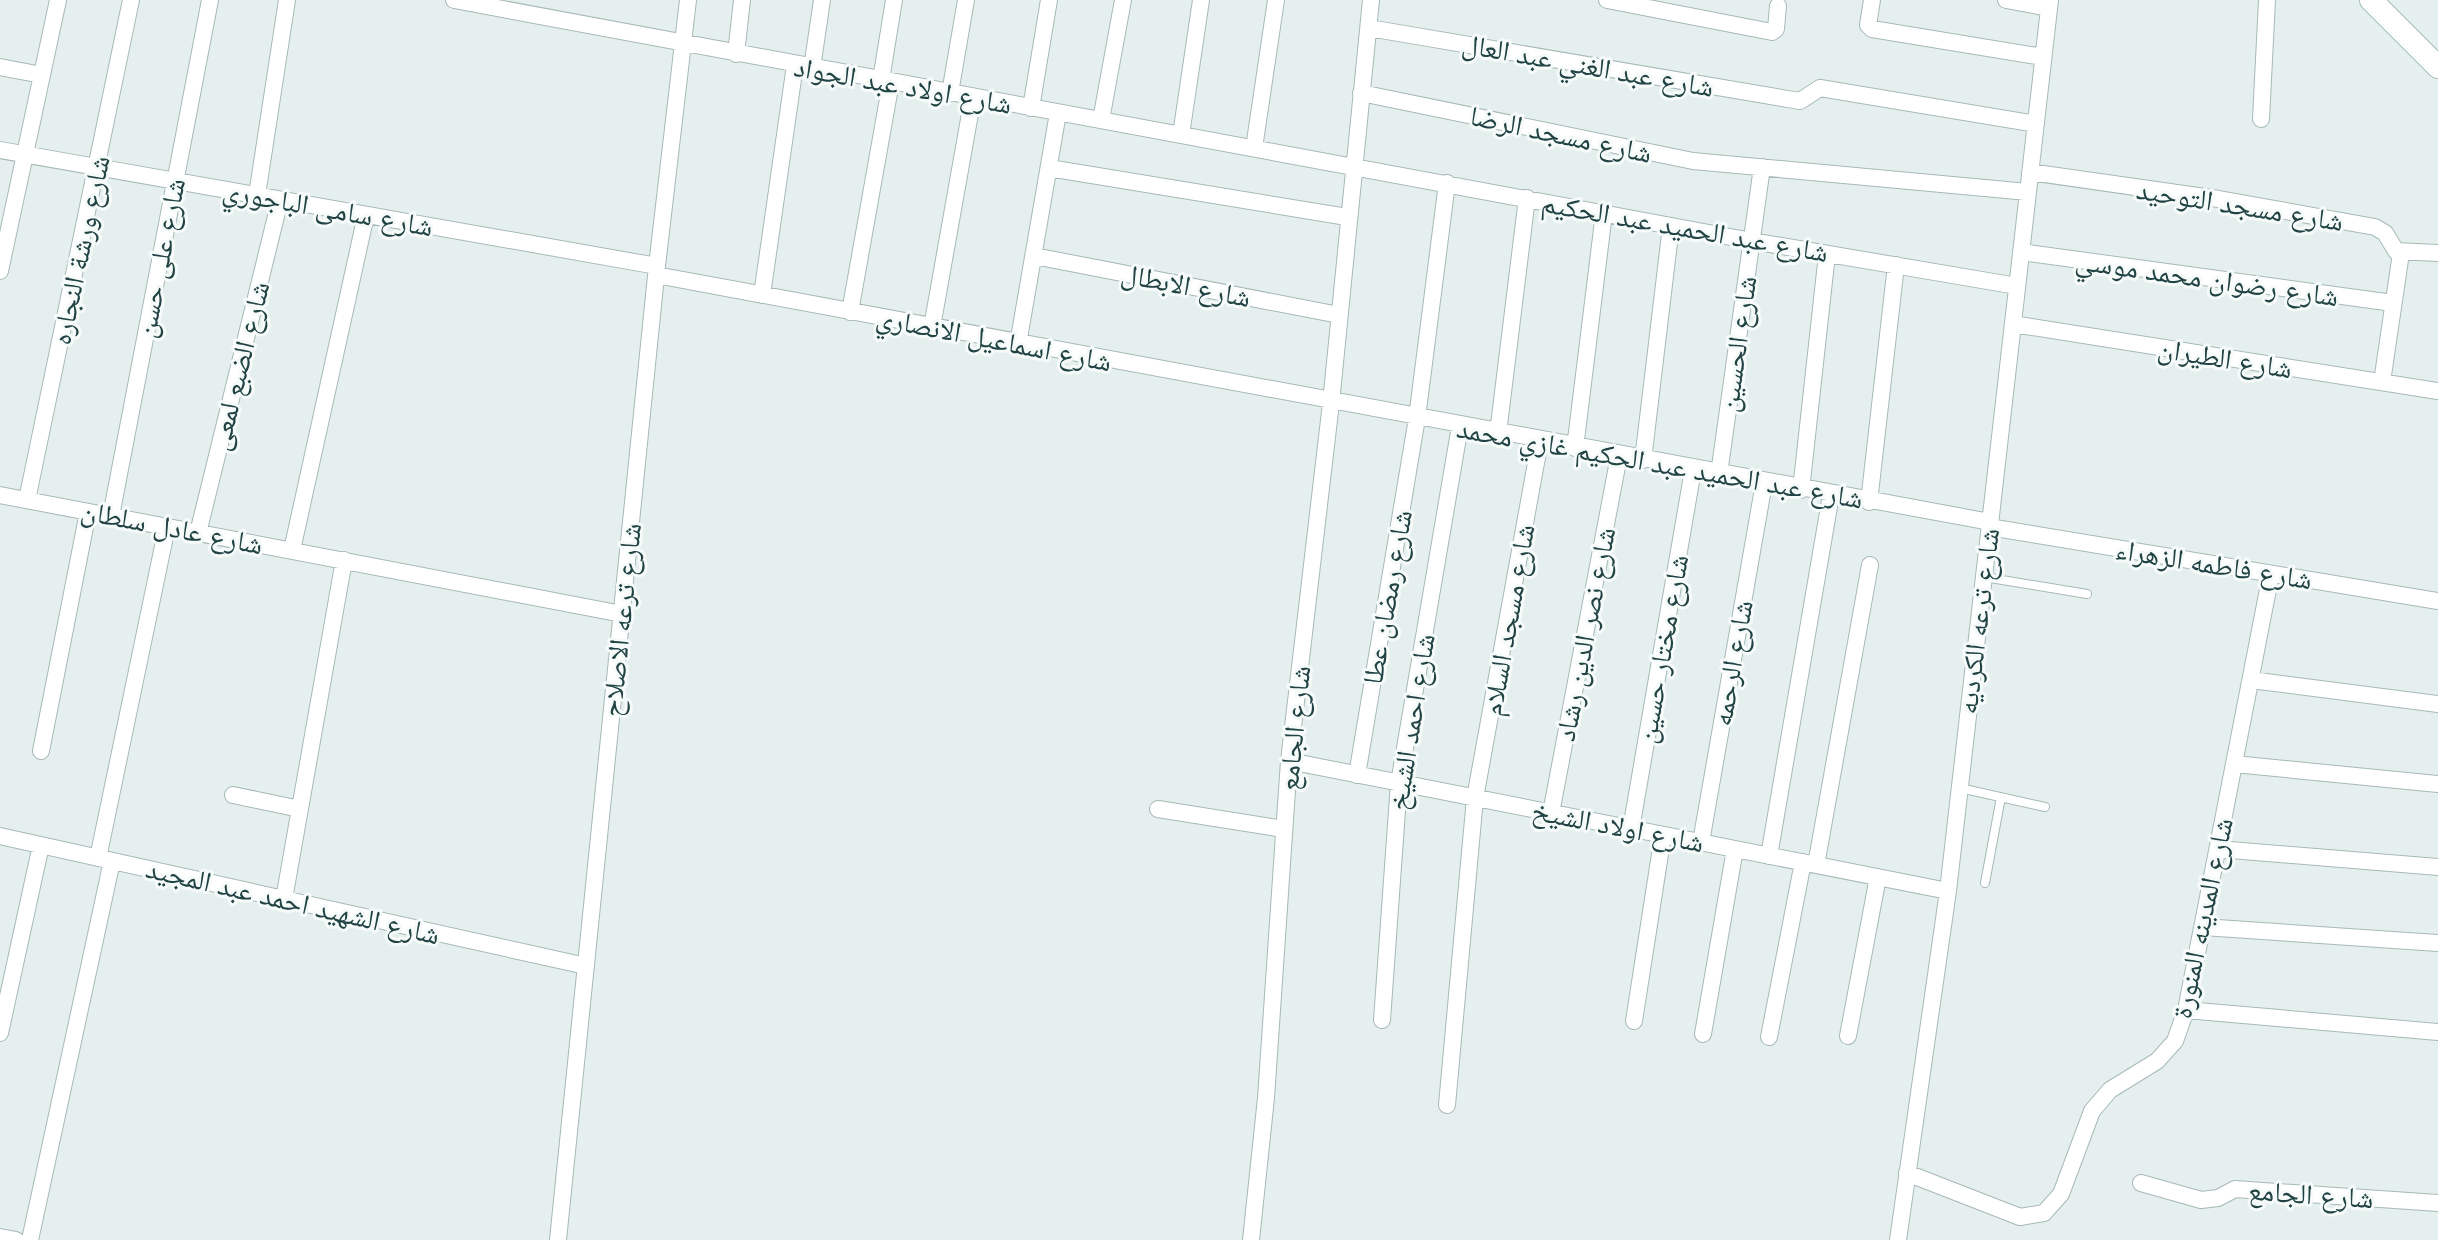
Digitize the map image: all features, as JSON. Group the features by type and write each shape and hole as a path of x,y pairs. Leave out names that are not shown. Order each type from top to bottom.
{"street":[{"path":"0,271 58,0"},
{"name":"شارع ورشة النجاره","path":"27,500 131,0"},
{"name":"شارع على حسن","path":"111,516 210,0"},
{"path":"257,195 287,0"},
{"name":"شارع اولاد عبد الجواد","path":"454,0 1353,167"},
{"name":"شارع ترعه الاصلاح","path":"558,1240 656,271 688,0"},
{"path":"736,54 742,0"},
{"path":"762,295 804,66 822,0"},
{"path":"850,312 886,81 894,0"},
{"path":"950,93 966,0"},
{"path":"1031,108 1049,0"},
{"path":"1101,120 1123,0"},
{"path":"1181,135 1201,0"},
{"path":"1254,148 1276,0"},
{"name":"شارع الجامع","path":"1251,1240 1266,1098 1289,761 1331,403 1347,217 1371,0"},
{"path":"1607,0 1772,32 1776,29 1778,6"},
{"path":"1872,0 1868,25 1872,29 2043,57"},
{"path":"2006,0 2050,4"},
{"path":"2261,119 2267,0"},
{"path":"2371,0 2438,67"},
{"name":"شارع ترعه الكرديه","path":"1898,1240 1948,891 2050,4"},
{"name":"شارع عبد الغني عبد العال","path":"1369,28 1806,99 1812,90 1820,88 2036,124"},
{"path":"0,67 42,75"},
{"name":"شارع مسجد الرضا","path":"1361,93 1693,161 2028,192"},
{"path":"932,327 973,97"},
{"path":"1018,344 1058,113"},
{"name":"شارع سامى الباجوري","path":"0,150 366,215 656,271"},
{"name":"شارع عبد الحميد عبد الحكيم","path":"1353,167 1752,241 2017,286"},
{"name":"شارع الحسين","path":"1719,474 1762,167"},
{"path":"1049,168 1347,217"},
{"name":"شارع مسجد التوحيد","path":"2030,172 2219,199 2375,227 2385,233 2393,248 2401,253"},
{"name":"شارع رمضان عطا","path":"1357,775 1417,418 1447,183"},
{"path":"1498,433 1527,198"},
{"name":"شارع الضبع لمعى","path":"198,533 280,200"},
{"path":"1575,448 1604,213"},
{"path":"292,550 366,215"},
{"path":"1643,460 1671,226"},
{"name":"شارع رضوان محمد موسي","path":"2021,252 2393,303"},
{"path":"2382,382 2401,253 2438,253"},
{"path":"1801,490 1827,254"},
{"name":"شارع الابطال","path":"1034,256 1339,315"},
{"path":"1869,502 1896,265"},
{"name":"شارع اسماعيل الانصاري","path":"656,271 762,295 1331,403"},
{"name":"شارع الطيران","path":"2013,324 2438,391"},
{"name":"شارع عبد الحميد عبد الحكيم غازي محمد","path":"1331,403 1990,525"},
{"name":"شارع احمد الشيخ","path":"1382,1020 1399,783 1460,426"},
{"name":"شارع مسجد السلام","path":"1447,1105 1475,798 1540,441"},
{"name":"شارع نصر الدين رشاد","path":"1551,813 1619,456"},
{"name":"شارع مختار حسين","path":"1631,829 1693,470"},
{"name":"شارع الرحمه","path":"1701,842 1764,483"},
{"name":"شارع عادل سلطان","path":"0,495 622,614"},
{"path":"1769,856 1831,495"},
{"path":"41,751 88,512"},
{"name":"شارع فاطمه الزهراء","path":"1990,525 2438,601"},
{"path":"30,1240 167,527"},
{"path":"284,899 344,560"},
{"path":"1769,1037 1809,864 1870,565"},
{"name":"شارع المدينه المنورة","path":"1907,1173 2020,1217 2044,1213 2061,1194 2092,1111 2110,1090 2157,1061 2175,1041 2186,1010 2271,574"},
{"path":"2251,680 2438,704"},
{"name":"شارع اولاد الشيخ","path":"1289,761 1948,891"},
{"path":"2234,764 2438,784"},
{"path":"233,795 300,809"},
{"path":"1158,809 1284,829"},
{"path":"1634,1021 1663,835"},
{"name":"شارع الشهيد احمد عبد المجيد","path":"0,836 586,966"},
{"path":"0,1033 41,845"},
{"path":"1703,1034 1735,849"},
{"path":"2218,849 2438,867"},
{"path":"1848,1036 1878,877"},
{"path":"2203,927 2438,943"},
{"path":"2186,1010 2438,1032"},
{"name":"شارع الجامع","path":"2141,1183 2201,1200 2218,1198 2235,1189 2438,1203"},
{"path":"0,1237 16,1240"}],"lane":[{"path":"1983,577 2087,594"},
{"path":"1959,787 2045,807"},
{"path":"1985,883 2001,797"}]}
